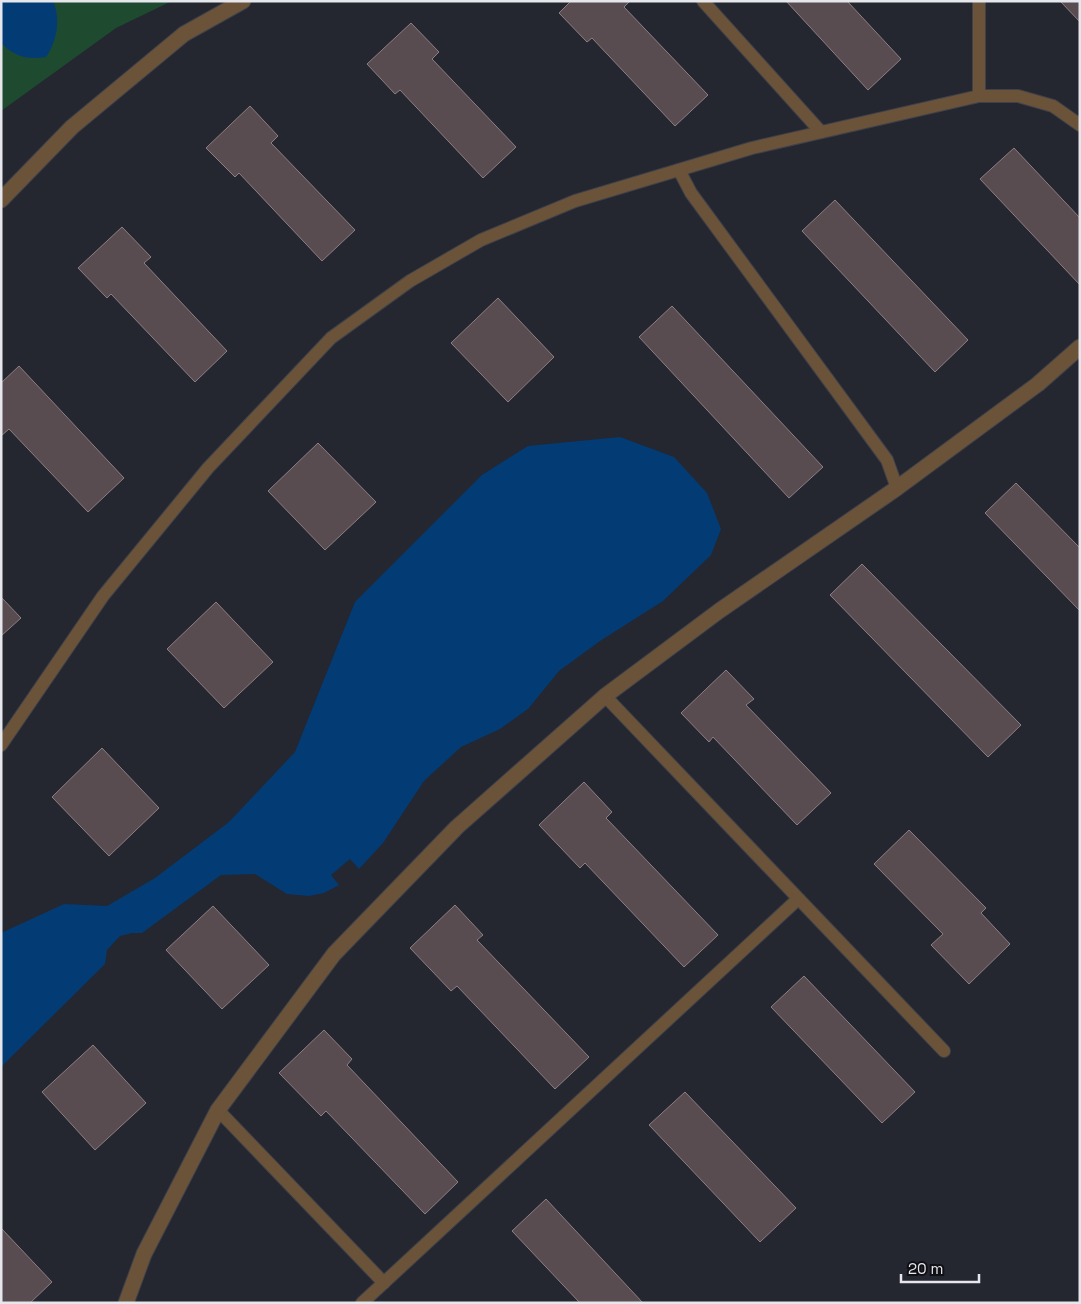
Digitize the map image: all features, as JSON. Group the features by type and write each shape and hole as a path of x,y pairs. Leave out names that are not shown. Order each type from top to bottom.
{"street":[{"path":"1,200 72,127 184,34 243,1"},
{"path":"126,1303 144,1254 218,1110 334,954 457,827 605,696 719,611 897,488 1038,384 1080,347"}],"lane":[{"path":"702,1 821,132"},
{"path":"978,96 979,1"},
{"path":"1,745 115,581 208,468 331,338 410,281 481,240 575,201 752,148 978,96 1018,96 1053,106 1080,125"},
{"path":"679,170 691,193 887,460 897,488"},
{"path":"605,696 944,1051"},
{"path":"362,1303 798,898"},
{"path":"218,1110 384,1283"}],"green space":[{"path":"1,1 172,1 116,28 1,111"}],"water":[{"path":"1,1 53,1 57,15 57,30 53,44 46,57 28,58 11,52 1,43"},
{"path":"620,437 674,457 707,493 721,529 711,555 663,601 600,641 559,671 528,709 500,729 461,747 424,781 383,843 359,869 350,859 331,875 339,885 324,893 309,896 287,894 255,874 221,875 142,933 120,936 107,950 105,964 1,1067 1,933 64,904 107,906 155,878 229,822 295,752 355,602 482,475 528,446"}],"building":[{"path":"571,1 630,1 624,7 708,95 675,126 592,38 587,42 559,13"},
{"path":"786,1 847,1 901,59 868,90"},
{"path":"1060,1 1080,1 1080,22"},
{"path":"411,23 439,52 432,59 516,147 483,178 400,90 395,94 367,64"},
{"path":"250,106 278,136 271,143 355,230 322,261 239,173 235,177 206,148"},
{"path":"1014,148 1080,218 1080,285 980,179"},
{"path":"835,200 968,340 935,372 802,231"},
{"path":"122,227 151,257 144,263 227,351 195,382 111,294 107,298 78,268"},
{"path":"498,298 554,357 508,402 451,343"},
{"path":"672,306 823,467 789,498 639,337"},
{"path":"19,366 124,478 88,512 9,429 1,436 1,383"},
{"path":"318,443 376,502 325,550 268,491"},
{"path":"1016,483 1080,548 1080,611 985,513"},
{"path":"862,564 1021,725 988,757 830,595"},
{"path":"1,597 21,618 1,636"},
{"path":"216,602 273,662 224,708 167,649"},
{"path":"726,670 754,699 746,705 831,793 797,825 713,737 709,742 681,713"},
{"path":"102,748 159,808 109,856 52,797"},
{"path":"584,782 612,812 606,818 718,935 684,967 585,863 580,868 539,825"},
{"path":"909,830 986,908 981,913 1010,944 969,984 931,945 943,934 874,864"},
{"path":"455,905 483,935 477,940 589,1057 555,1089 457,986 451,991 410,948"},
{"path":"213,906 269,965 222,1009 166,950"},
{"path":"804,976 915,1092 882,1123 771,1007"},
{"path":"324,1030 352,1059 347,1065 458,1182 425,1214 326,1111 321,1116 279,1073"},
{"path":"93,1045 146,1103 95,1150 42,1092"},
{"path":"685,1092 796,1208 760,1242 649,1125"},
{"path":"546,1199 643,1303 580,1303 512,1231"},
{"path":"1,1228 52,1282 30,1303 1,1303"}]}
